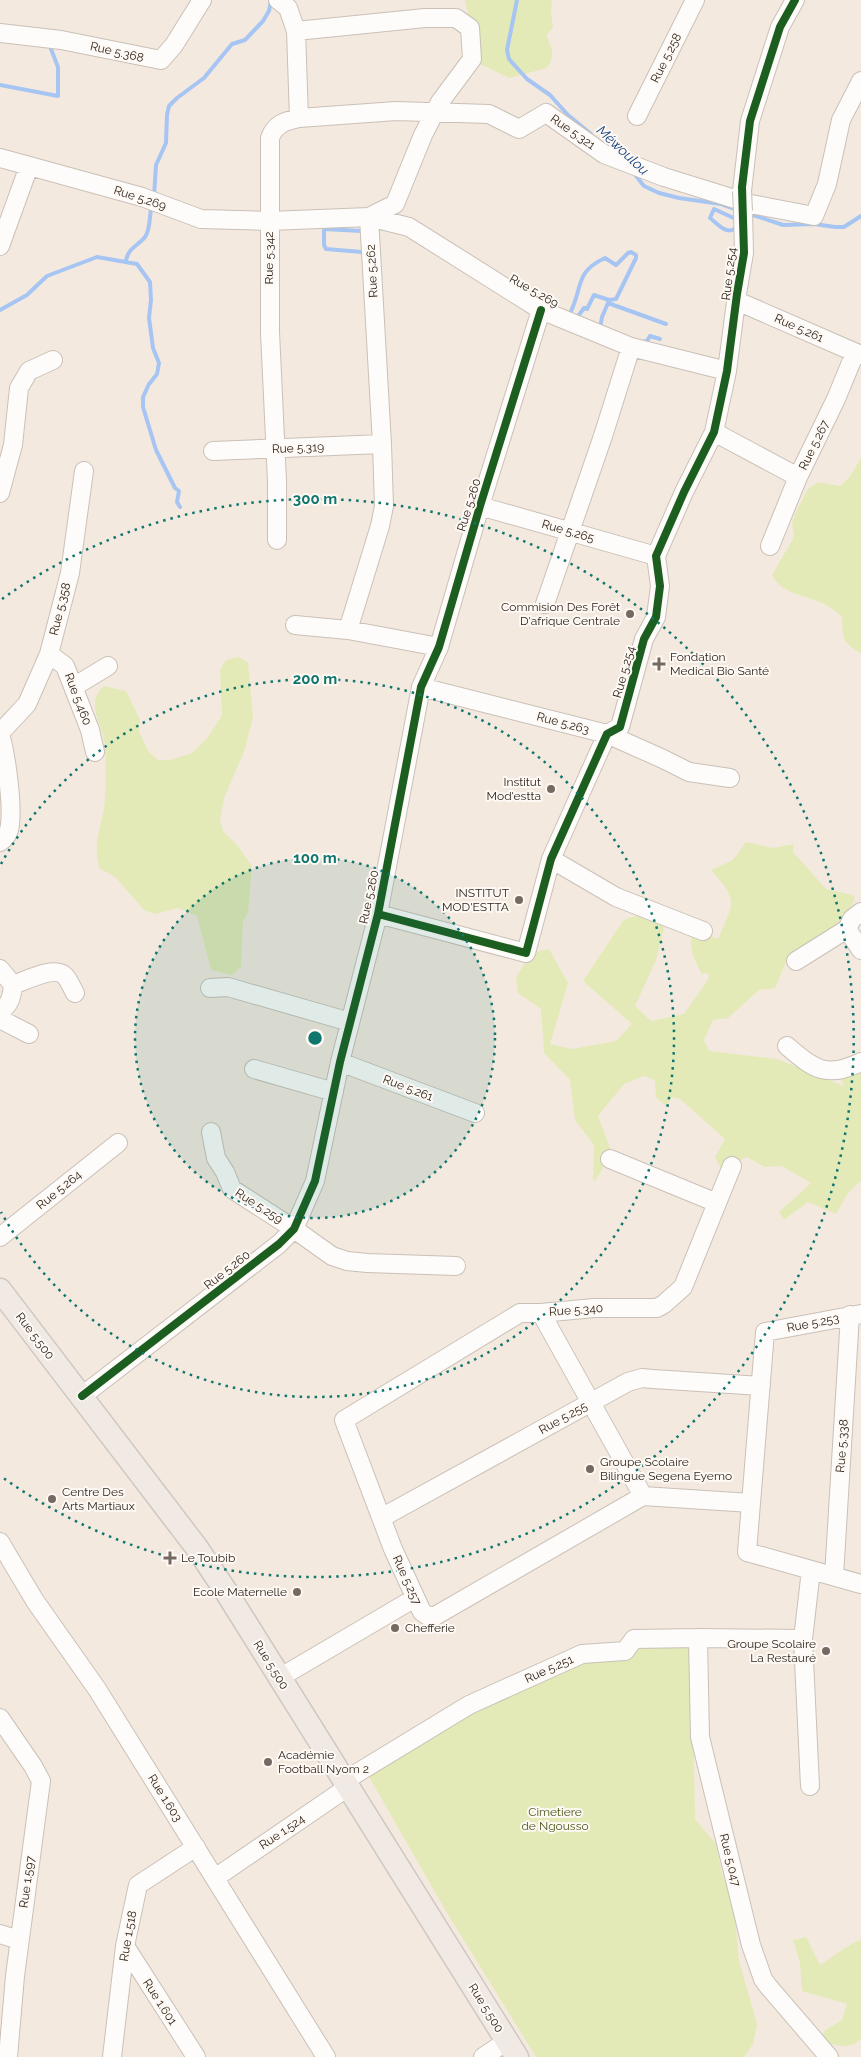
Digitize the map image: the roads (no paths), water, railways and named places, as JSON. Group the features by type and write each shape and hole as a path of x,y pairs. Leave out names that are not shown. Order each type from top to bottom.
{"main road":[{"name":"Rue 5.500","path":"0,1290 197,1548 512,2049"}],"street":[{"name":"Rue 5.368","path":"0,34 61,40 153,60 161,60 174,45 202,0"},
{"path":"278,0 288,8 296,31 299,118"},
{"name":"Rue 5.258","path":"637,116 695,0"},
{"name":"Rue 5.254","path":"378,914 526,953 551,859 607,734 620,727 644,639 656,617 660,586 656,556 684,492 714,432 727,370 744,253 742,191 750,121 780,27 795,0"},
{"path":"296,31 344,24 425,18 456,18 470,28 472,59 435,111 423,135 395,204 369,217"},
{"name":"Rue 5.321","path":"299,118 396,111 435,111 489,114 519,128 546,113 604,154 613,158 664,177 751,204 814,216 827,184 841,120 861,81"},
{"name":"Rue 5.342","path":"277,540 270,332 270,138 272,130 286,120 299,118"},
{"name":"Rue 5.269","path":"0,158 142,197 201,219 269,221 369,217 409,227 541,310 631,348 727,370"},
{"path":"0,246 29,166"},
{"name":"Rue 5.262","path":"348,630 382,517 382,444 369,217"},
{"name":"Rue 5.261","path":"737,301 858,354"},
{"name":"Rue 5.260","path":"82,1396 279,1244 294,1229 315,1181 340,1062 378,914 421,687 439,647 480,506 541,310"},
{"path":"545,604 604,436 631,348"},
{"name":"Rue 5.267","path":"714,432 798,476 858,354"},
{"path":"0,493 13,445 19,388 29,371 53,360"},
{"name":"Rue 5.319","path":"213,451 382,444"},
{"name":"Rue 5.358","path":"0,733 27,704 49,654 70,573 84,471"},
{"path":"770,546 798,476"},
{"name":"Rue 5.265","path":"480,506 656,556"},
{"path":"295,625 348,630 439,647"},
{"name":"Rue 5.460","path":"49,654 66,666 90,730 95,752"},
{"path":"74,686 108,666"},
{"name":"Rue 5.263","path":"421,687 607,734 663,758 689,772 730,778"},
{"path":"0,733 6,752 10,828 7,835 0,842"},
{"path":"551,859 616,897 702,931"},
{"path":"796,961 847,928 852,919 861,912"},
{"path":"847,928 861,950"},
{"path":"0,969 13,985 8,1006 0,1012"},
{"path":"13,985 49,972 58,972 65,976 74,994"},
{"path":"210,988 228,987 350,1022"},
{"path":"0,1019 29,1034"},
{"path":"787,1046 813,1067 825,1071 837,1070 861,1062"},
{"name":"Rue 5.261","path":"340,1062 475,1113"},
{"path":"254,1069 334,1092"},
{"name":"Rue 5.259","path":"211,1132 216,1158 225,1172 232,1190 294,1229 332,1256 348,1261 456,1266"},
{"name":"Rue 5.264","path":"0,1237 118,1143"},
{"path":"610,1159 717,1203"},
{"name":"Rue 5.340","path":"643,1496 541,1313 585,1308 657,1308 664,1304 683,1287 732,1166"},
{"name":"Rue 5.257","path":"541,1313 520,1313 344,1420 381,1518 422,1612 428,1616 435,1616 643,1496"},
{"name":"Rue 5.253","path":"761,1386 765,1332 856,1314"},
{"name":"Rue 5.338","path":"834,1576 856,1314"},
{"name":"Rue 5.255","path":"381,1518 628,1382 642,1378 761,1386"},
{"path":"761,1386 747,1552 861,1584"},
{"path":"643,1496 751,1503"},
{"name":"Rue 1.603","path":"0,1542 35,1601 97,1689 326,2057"},
{"path":"810,1786 803,1639 811,1570"},
{"path":"279,1678 415,1598"},
{"name":"Rue 5.047","path":"698,1638 700,1737 751,1946 768,1986 829,2057"},
{"name":"Rue 5.251","path":"346,1784 457,1712 582,1654 625,1651 634,1639 803,1639"},
{"name":"Rue 1.597","path":"0,1718 34,1766 41,1781 19,1940 5,2023 8,2057"},
{"name":"Rue 1.524","path":"215,1878 346,1784"},
{"name":"Rue 1.518","path":"112,2057 125,1946 138,1885 196,1847"},
{"path":"0,1934 19,1940"},
{"name":"Rue 1.601","path":"125,1946 196,2057"},
{"path":"482,2057 512,2049"}],"waterway":[{"name":"Méwoulou","path":"517,0 507,50 509,59 527,79 550,95 568,115 591,134"},
{"path":"154,196 156,165 166,143 169,106 204,78 232,44 245,40 263,21 269,11 271,1"},
{"path":"0,85 58,96 58,67 49,44"},
{"name":"Méwoulou","path":"633,172 644,186 659,193 721,204 738,210"},
{"path":"126,262 128,253 147,234 152,205"},
{"path":"714,209 738,220 738,226 731,230 720,227 710,218 714,209"},
{"name":"Méwoulou","path":"747,213 783,225 814,224 835,227 844,227 861,216"},
{"path":"324,229 362,231 365,233 366,251 326,249 324,245 324,229"},
{"path":"631,252 636,255 636,258 616,299 609,300 594,295 587,309 584,308 576,319 569,315 581,282 588,269 605,258 616,265 631,252"},
{"path":"28,294 47,276 97,257 137,264 150,282 149,318 153,348 159,363 157,374 150,383"},
{"path":"0,310 27,295"},
{"path":"600,329 602,317 608,303 666,324"},
{"path":"642,342 647,341 650,336 660,339"},
{"path":"149,384 143,397 143,407 156,450 175,488 179,491 177,502 180,507"}],"place":[{"name":"Commision Des Forêt D'afrique Centrale","path":"630,614"},
{"name":"Fondation Medical Bio Santé","path":"659,664"},
{"name":"Institut Mod'estta","path":"551,789"},
{"name":"INSTITUT MOD'ESTTA","path":"519,900"},
{"name":"Groupe Scolaire Bilingue Segena Eyemo","path":"590,1469"},
{"name":"Centre Des Arts Martiaux","path":"52,1499"},
{"name":"Le Toubib","path":"170,1558"},
{"name":"Ecole Maternelle","path":"297,1592"},
{"name":"Chefferie","path":"395,1628"},
{"name":"Groupe Scolaire La Restauré","path":"826,1651"},
{"name":"Académie Football Nyom 2","path":"268,1762"}],"park label":[{"name":"Cimetiere de Ngousso","path":"555,1819"}]}
